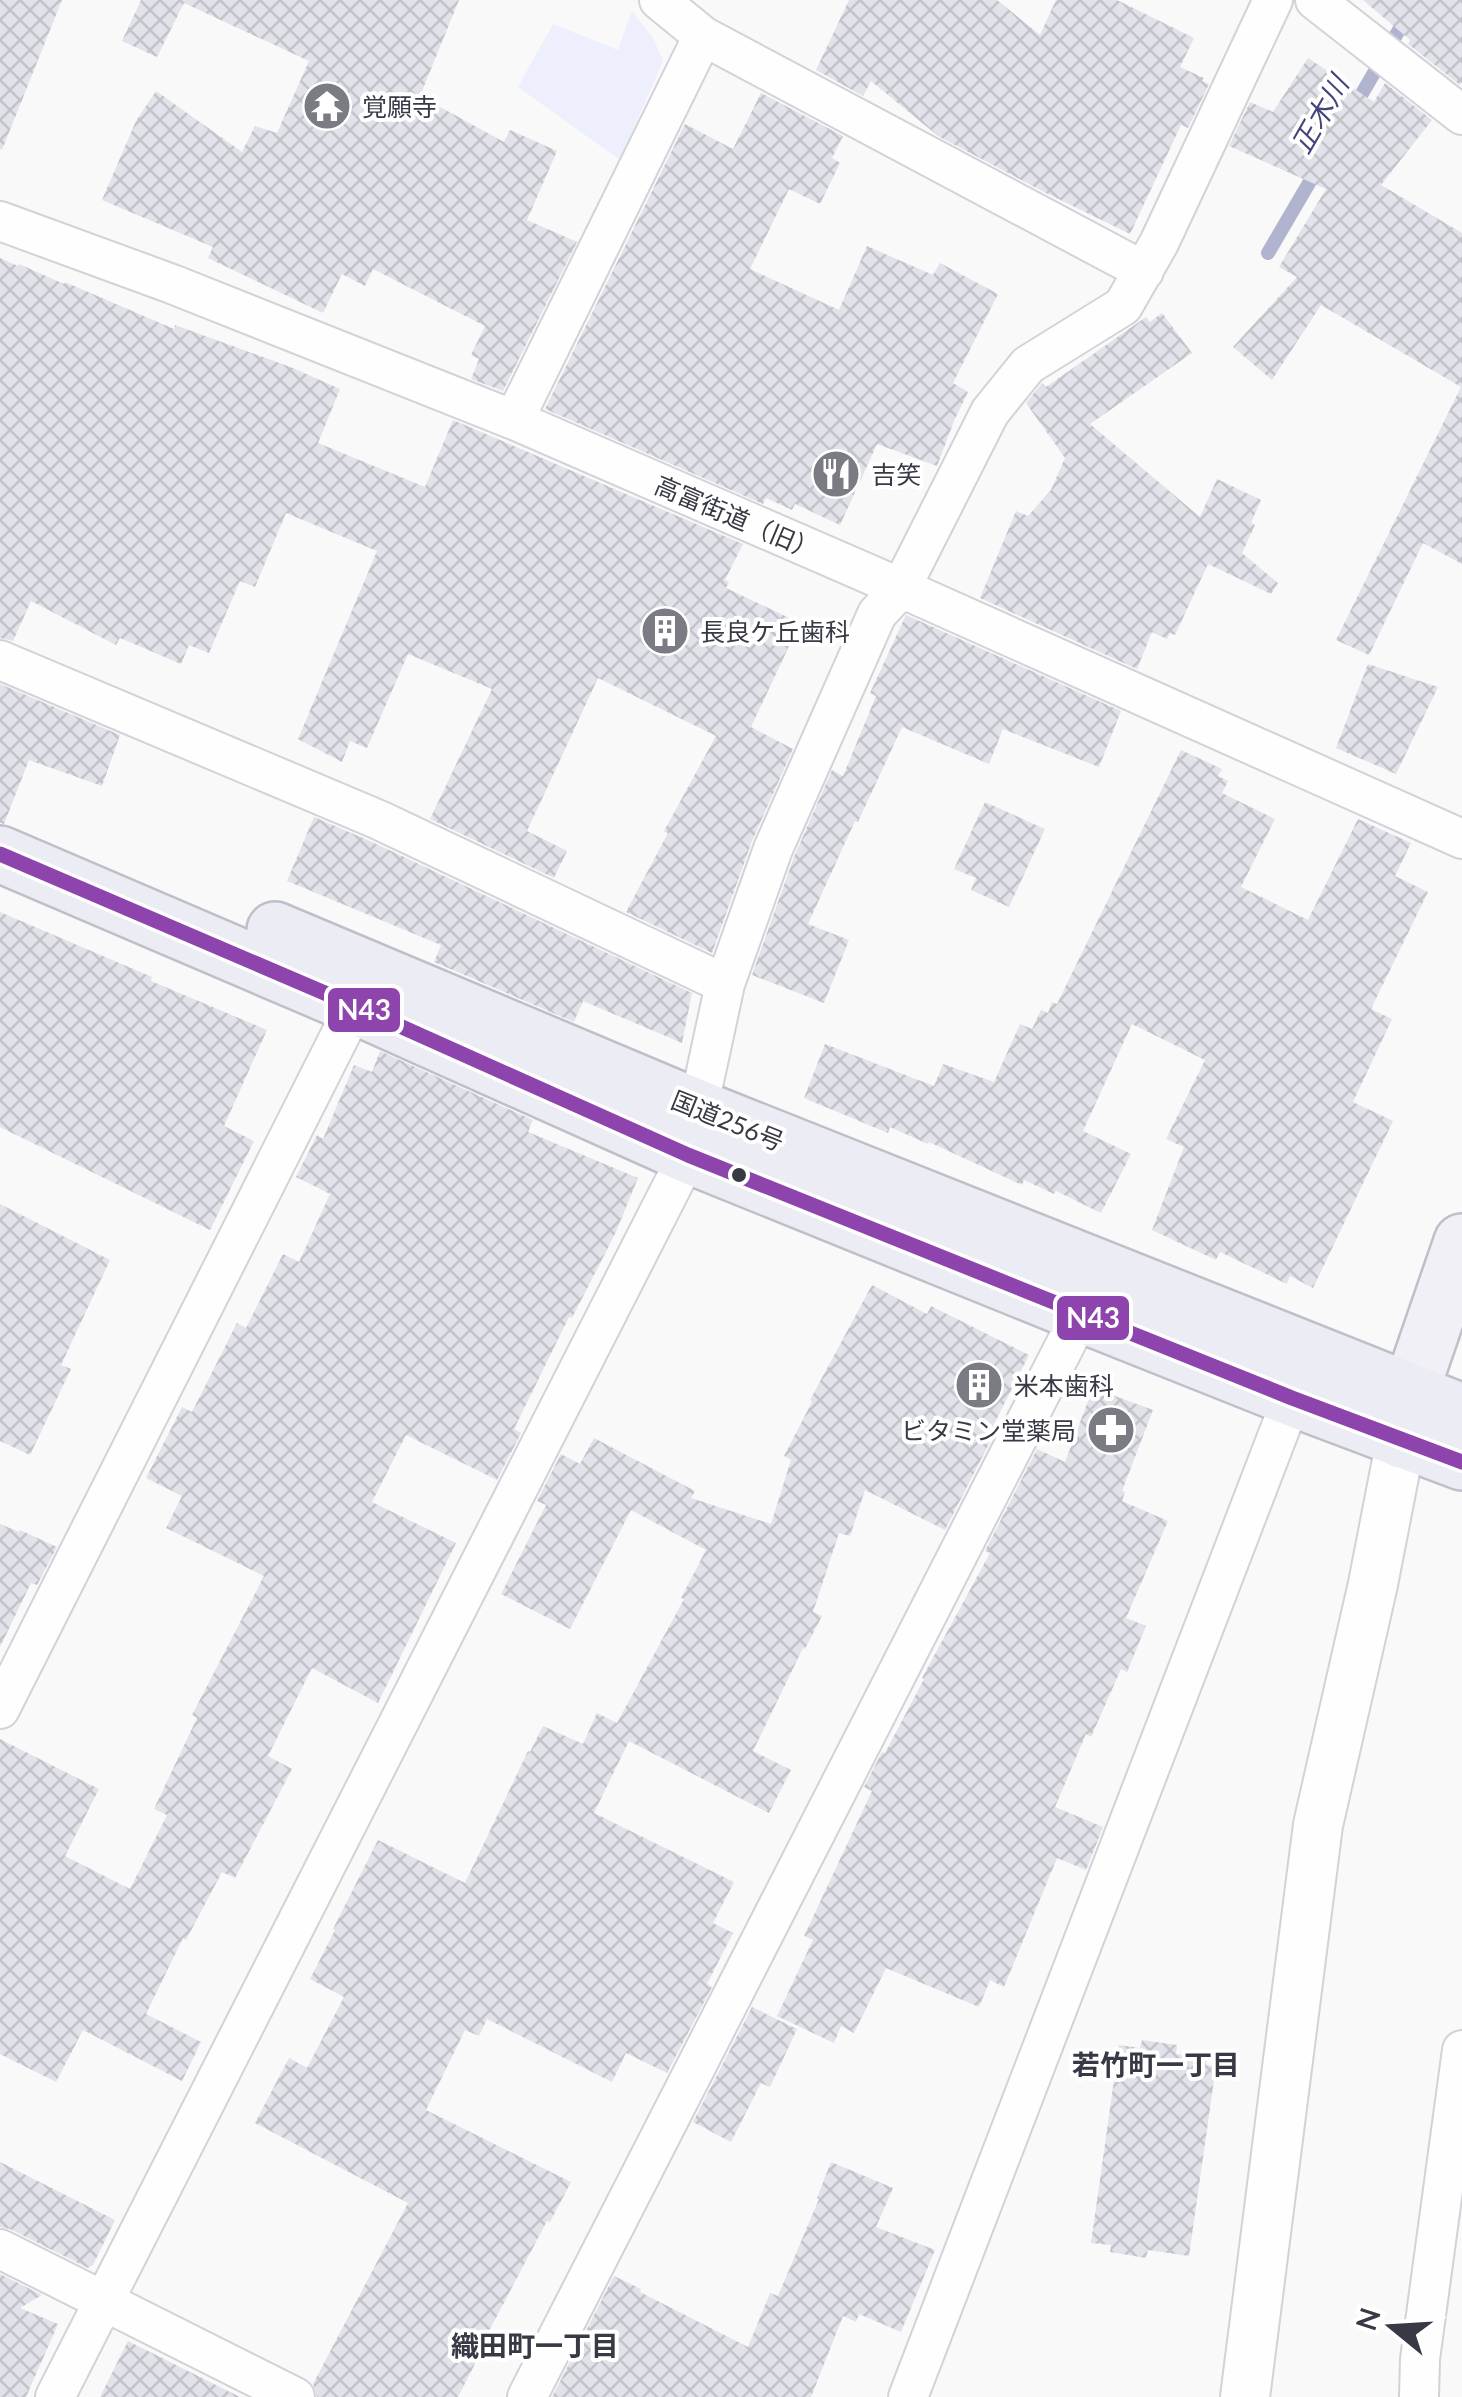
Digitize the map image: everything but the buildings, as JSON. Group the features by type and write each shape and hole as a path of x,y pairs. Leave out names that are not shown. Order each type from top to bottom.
{"highway":[{"name":"国道256号","path":"0,815 693,1131 1081,1314 1292,1398 1406,1416 1462,1412"},
{"name":"国道256号","path":"0,854 355,1006 693,1131 1406,1416 1462,1462"}],"main road":[{"path":"1406,1416 1462,1242"}],"street":[{"path":"660,0 703,36 1144,271"},
{"path":"56,2397 693,1131 726,984 772,849 877,614 900,588 990,412 1028,365 1123,306 1168,226 1273,0"},
{"path":"1315,0 1462,115"},
{"path":"514,420 703,36"},
{"name":"高富街道（旧）","path":"0,221 172,284 514,420 1462,840"},
{"path":"0,660 378,820 726,984"},
{"path":"0,1709 355,1006"},
{"path":"527,2397 1081,1314"},
{"path":"908,2397 1292,1398"},
{"path":"1245,2397 1318,1825 1406,1416"},
{"path":"1419,2397 1420,2359 1462,2050"},
{"path":"0,2249 295,2397"}],"shaded area":[{"path":"632,11 653,38 663,61 620,160 518,87 553,24 618,50"}],"waterway":[{"name":"正木川","path":"1353,109 1413,0"},
{"name":"正木川","path":"1268,253 1319,166"}],"transit line":[{"name":"N43","path":"0,854 355,1006 688,1155 1292,1398 1462,1462"}],"place":[{"name":"覚願寺","path":"327,106"},
{"name":"吉笑","path":"836,474"},
{"name":"長良ケ丘歯科","path":"665,631"},
{"name":"米本歯科","path":"979,1385"},
{"name":"ビタミン堂薬局","path":"1111,1430"}],"district":[{"name":"若竹町一丁目","path":"1156,2064"},
{"name":"織田町一丁目","path":"535,2345"}]}
